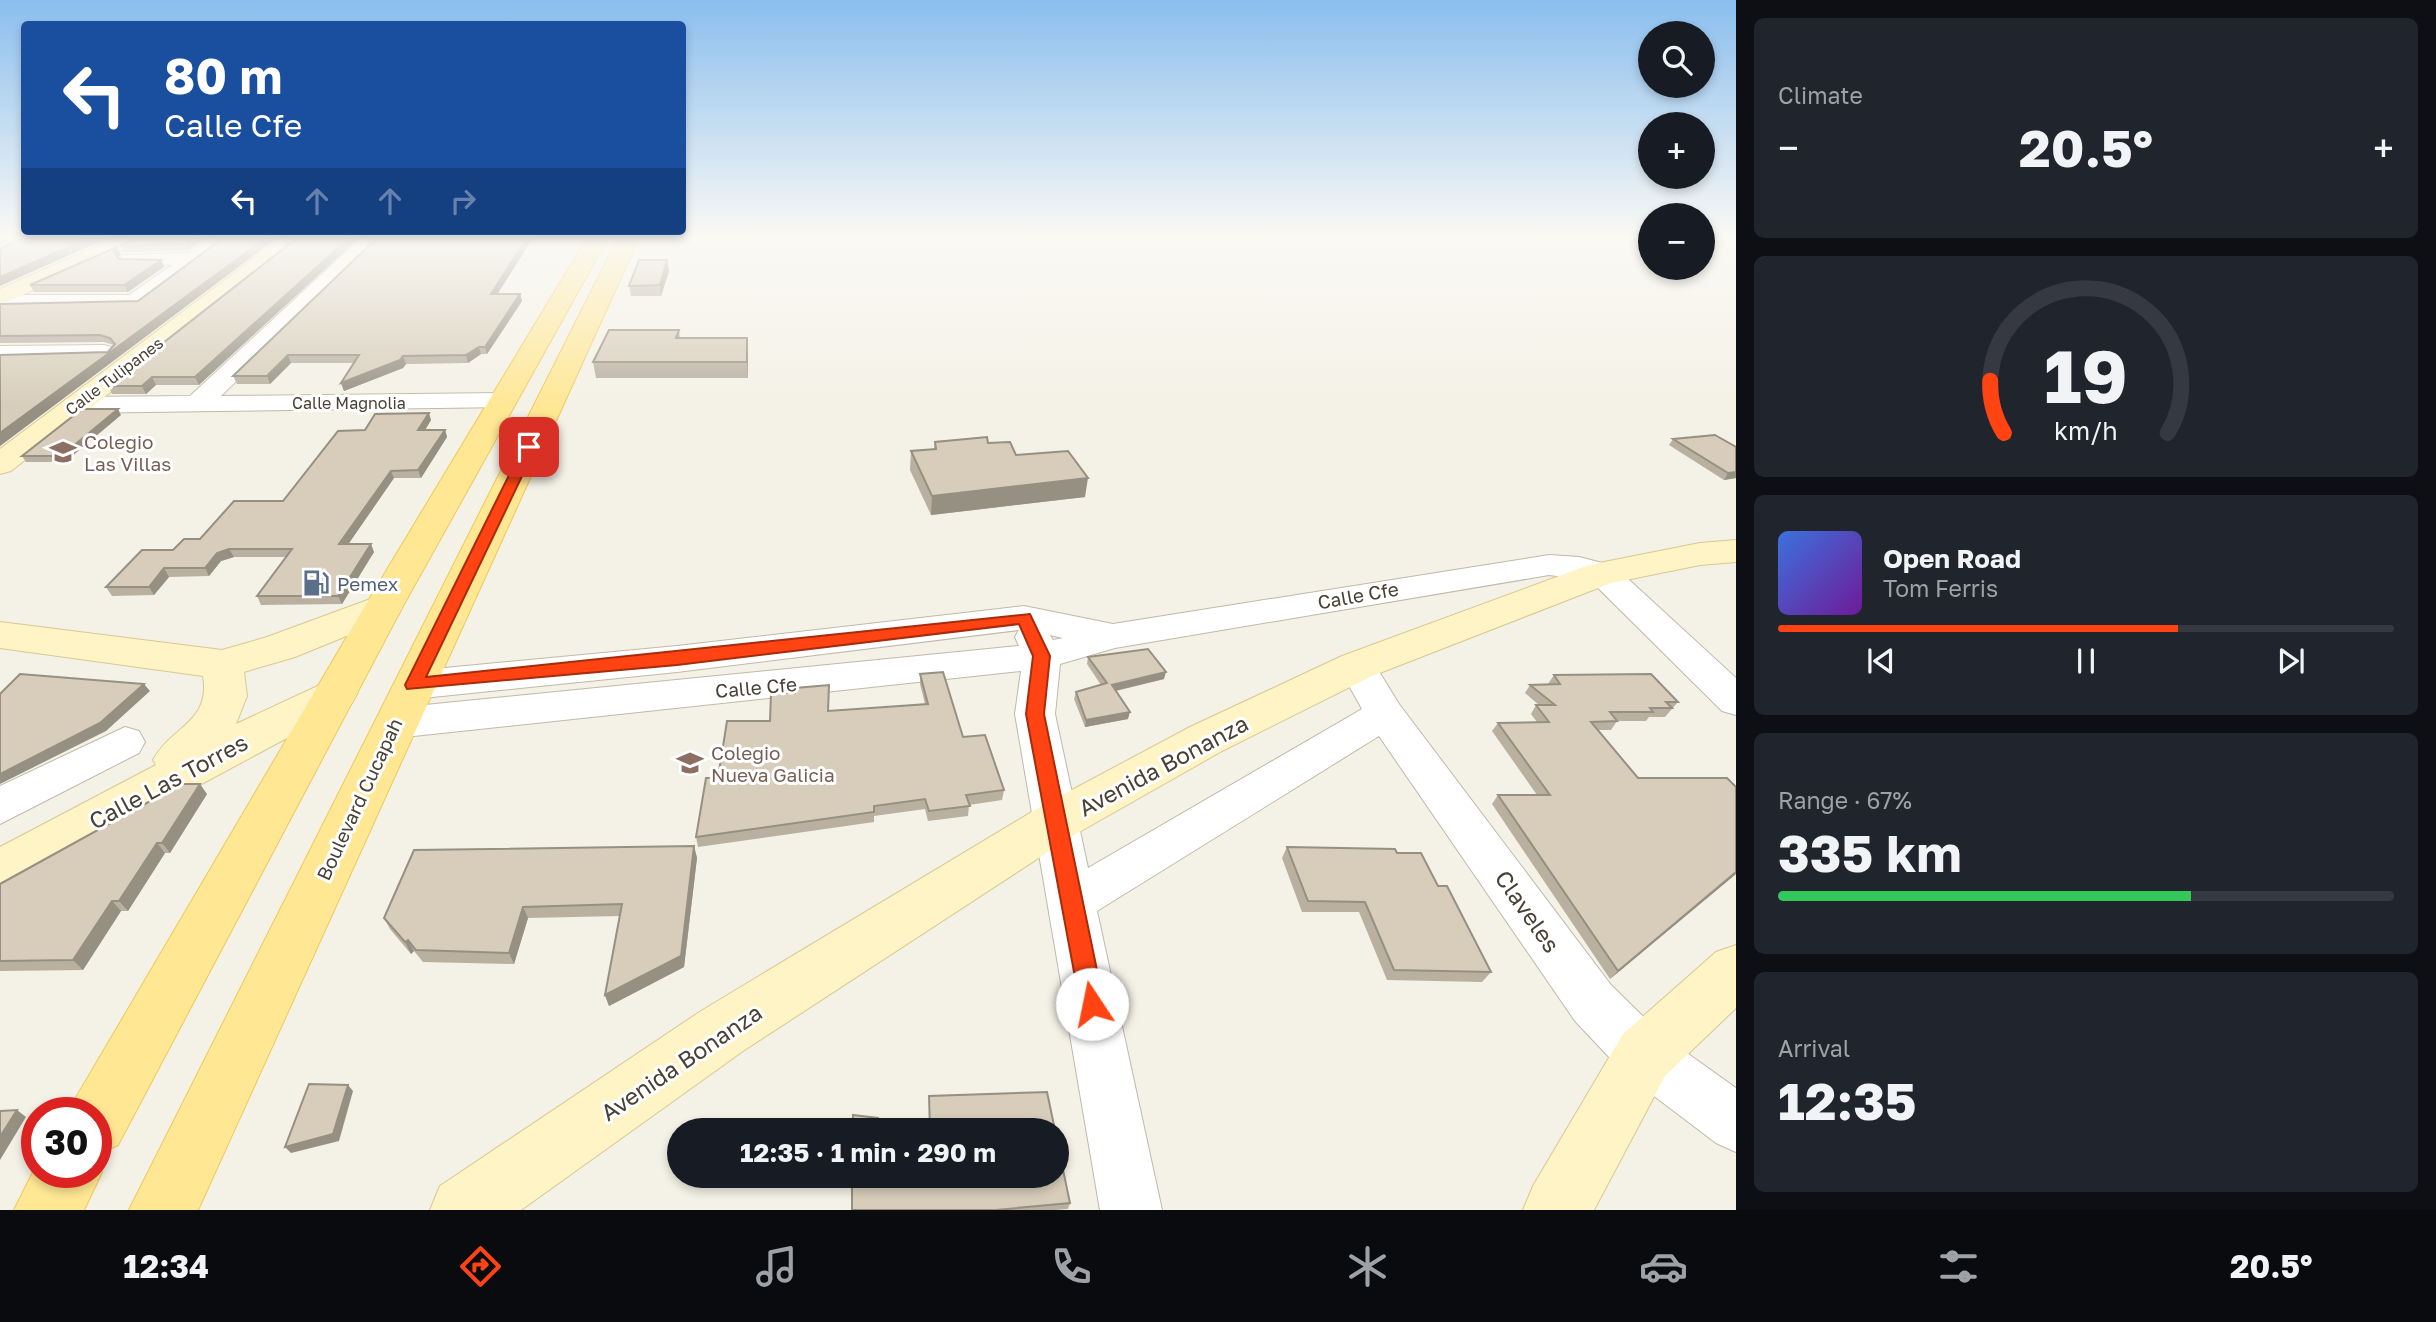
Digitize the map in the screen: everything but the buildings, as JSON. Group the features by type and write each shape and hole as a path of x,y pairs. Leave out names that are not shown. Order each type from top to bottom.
{"main road":[{"path":"111,1097 384,606 564,294"},
{"name":"Boulevard Cucapah","path":"163,1210 394,723 602,294"},
{"path":"48,1210 60,1188"}],"street":[{"path":"0,300 134,301 143,294"},
{"name":"Calle Tulipanes","path":"0,464 221,294"},
{"path":"197,404 313,294"},
{"path":"0,353 104,352"},
{"name":"Calle Magnolia","path":"75,405 501,401"},
{"name":"Avenida Bonanza","path":"463,1209 722,1031 1057,821 1206,739 1357,666 1602,573 1700,554 1736,551"},
{"name":"Calle Cfe","path":"394,723 507,694 1033,637 1114,636 1529,566 1579,567 1602,573"},
{"path":"1602,573 1736,701"},
{"path":"0,635 222,664 294,642 384,606"},
{"path":"1033,637 1035,714 1131,1210"},
{"path":"127,801 215,724 225,706 227,685 222,664"},
{"name":"Claveles","path":"1357,666 1385,714 1593,1003 1644,1055 1736,1123"},
{"name":"Calle Cfe","path":"414,685 507,694"},
{"name":"Calle Las Torres","path":"0,872 127,801 337,692"},
{"path":"1073,901 1385,714"},
{"path":"0,806 125,742"},
{"path":"1557,1210 1644,1055 1736,971"}],"place":[{"name":"Colegio Las Villas","path":"63,452"},
{"name":"Pemex","path":"316,583"},
{"name":"Colegio Nueva Galicia","path":"690,763"}],"route":[{"path":"529,447 414,685 677,659 1024,618 1042,656 1035,714 1092,1004"}]}
